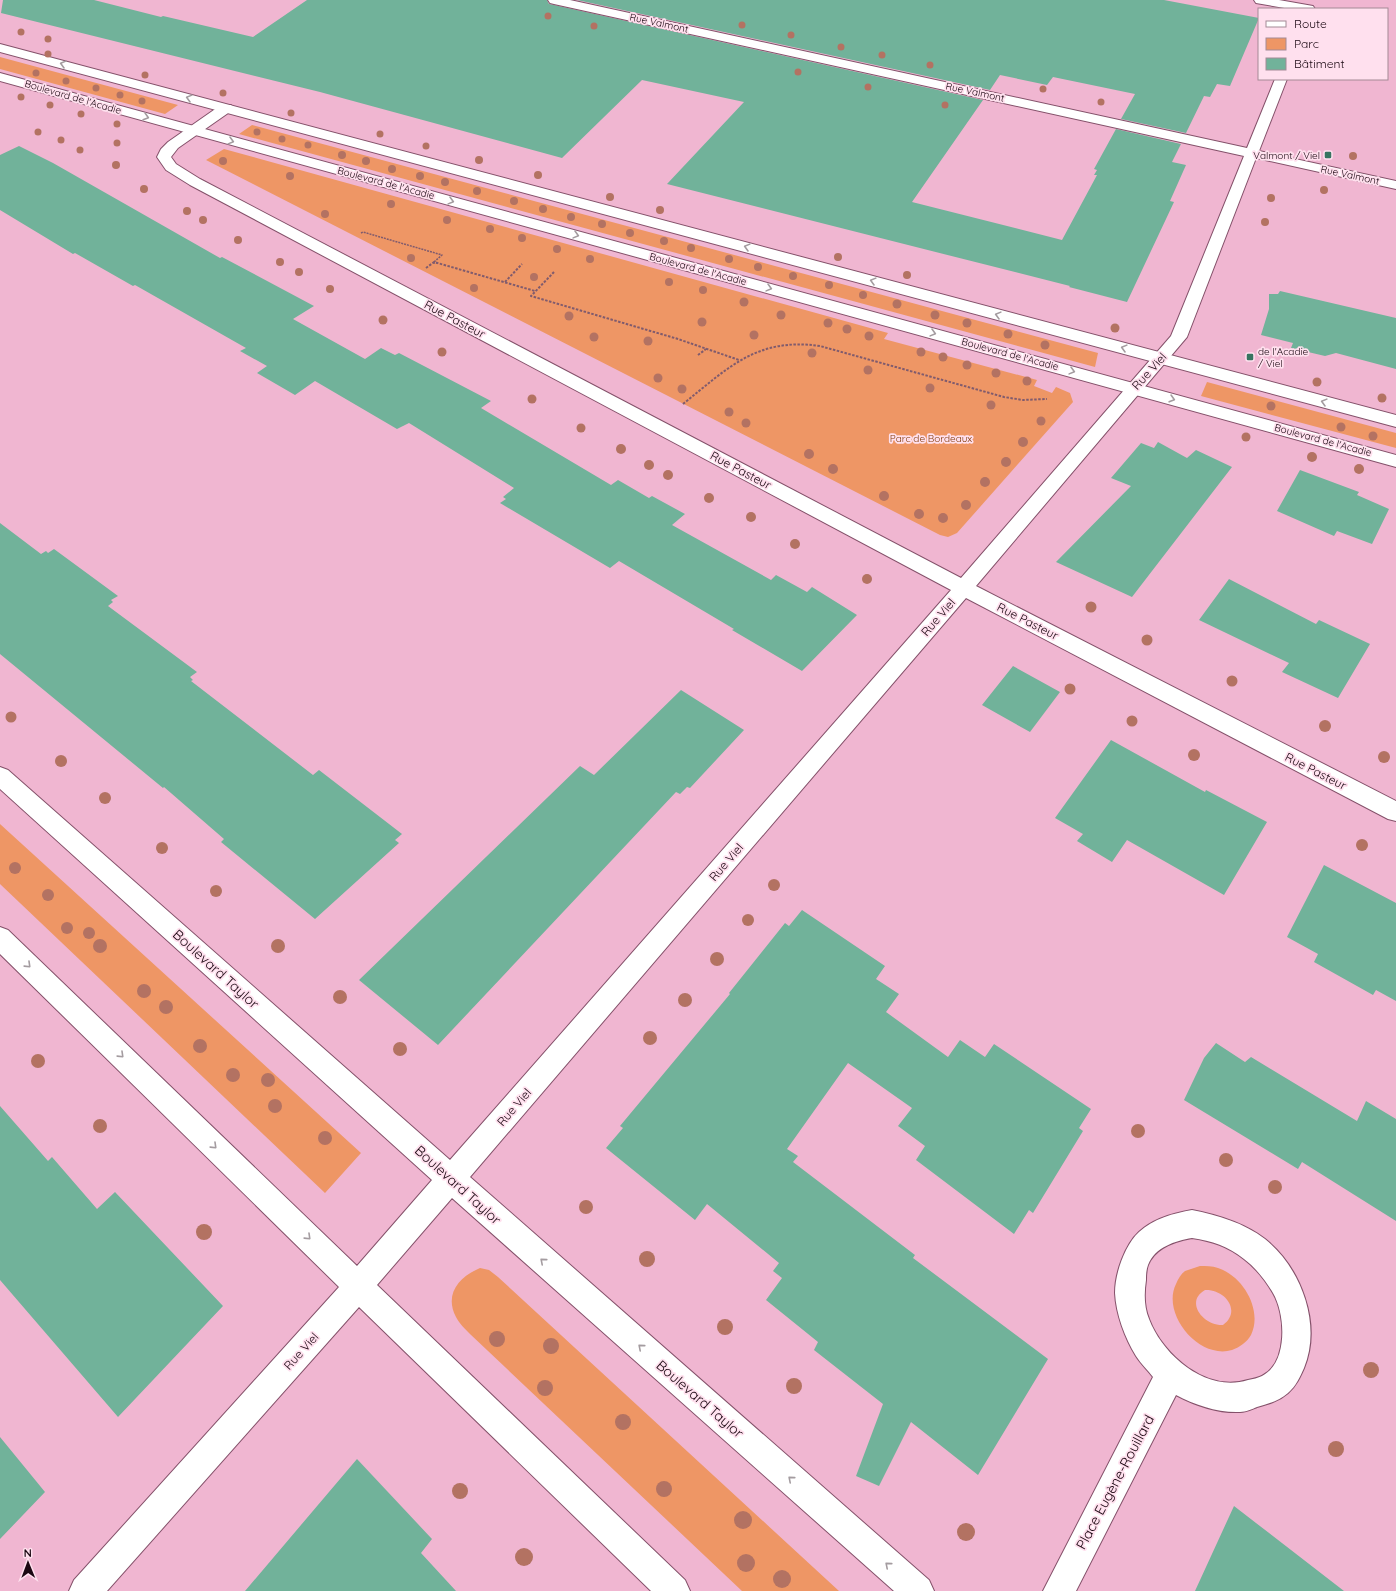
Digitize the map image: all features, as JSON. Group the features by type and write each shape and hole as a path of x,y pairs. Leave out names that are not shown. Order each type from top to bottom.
{"street":[{"name":"Rue Valmont","path":"554,0 1396,185"},
{"path":"1260,0 1304,8"},
{"path":"0,48 1396,421"},
{"name":"Boulevard de l'Acadie","path":"0,77 1396,461"},
{"name":"Rue Viel","path":"85,1591 314,1337 1179,337 1281,80"},
{"name":"Rue Pasteur","path":"226,108 173,145 166,152 164,157 168,164 181,174 963,588 1396,812"},
{"name":"Boulevard Taylor","path":"0,776 451,1179 918,1591"},
{"path":"0,938 674,1591"},
{"path":"1192,1224 1206,1225 1220,1229 1249,1244 1274,1267 1290,1296 1297,1326 1294,1355 1289,1368 1281,1380 1271,1388 1245,1398 1215,1396 1200,1392 1171,1374 1148,1348 1139,1332 1134,1316 1130,1301 1130,1285 1137,1257 1154,1237 1166,1231 1192,1224"},
{"name":"Place Eugène-Rouillard","path":"1058,1591 1171,1374"}],"path":[{"path":"359,234 363,232 442,255"},
{"path":"421,271 434,262 445,251"},
{"path":"434,262 535,291"},
{"path":"504,282 522,264"},
{"path":"554,272 531,296 739,360"},
{"path":"596,315 600,311"},
{"path":"679,406 739,360 754,354 798,344 808,344 1004,398 1023,400 1052,398"},
{"path":"698,355 706,349"}],"green space":[{"path":"0,57 178,105 165,114 0,69"},
{"path":"252,125 1098,353 1095,367 239,134"},
{"name":"Parc de Bordeaux","path":"224,149 888,333 884,339 1037,380 1034,386 1052,393 1056,387 1070,393 1073,402 957,533 948,537 940,535 206,160"},
{"path":"1207,382 1396,433 1396,448 1201,396"},
{"path":"0,824 361,1153 325,1193 0,884"},
{"path":"1200,1266 1214,1267 1227,1272 1243,1286 1248,1295 1254,1315 1254,1325 1251,1335 1243,1344 1235,1349 1220,1351 1207,1348 1186,1332 1178,1321 1174,1308 1173,1296 1176,1284 1185,1271","holes":["1205,1290 1219,1293 1224,1297 1229,1302 1231,1308 1229,1319 1223,1325 1209,1322 1203,1318 1196,1307 1196,1301 1199,1295"]},
{"path":"480,1268 489,1270 498,1277 839,1591 742,1591 460,1324 453,1309 453,1294 460,1281"}],"building":[{"path":"3,0 94,0 161,17 163,16 253,37 307,0 547,0 549,4 983,100 912,202 1062,240 1097,175 1094,175 1097,170 1094,169 1116,129 1181,144 1172,162 1186,165 1170,201 1174,202 1127,302 1069,287 1070,286 667,184 744,102 642,80 562,158 320,92 1,13"},
{"path":"577,0 1164,0 1258,18 1230,86 1217,84 1210,97 1204,96 1186,133 1121,119 1135,94 1053,77 1047,85 1000,75 990,90"},
{"path":"19,146 53,163 220,258 222,257 314,306 293,319 365,359 381,348 395,355 399,353 491,401 481,408 611,485 618,480 649,498 652,496 685,514 672,525 771,580 776,575 807,592 812,587 857,615 802,671 619,561 610,568 500,503 506,499 503,497 514,488 409,423 397,429 315,381 295,395 257,373 267,366 240,351 246,348 135,285 133,286 75,253 73,254 0,210 0,155"},
{"path":"1280,291 1396,318 1396,369 1336,353 1325,356 1291,348 1293,343 1261,335 1269,309 1269,294 1278,294"},
{"path":"1158,442 1187,458 1196,450 1232,467 1132,597 1056,562 1131,486 1111,478 1141,443 1154,448"},
{"path":"1300,470 1359,492 1357,495 1389,509 1372,544 1337,531 1334,536 1277,511"},
{"path":"0,523 41,554 46,551 48,553 54,549 118,596 111,600 113,602 108,606 197,672 190,677 193,680 191,681 313,775 319,770 402,834 395,840 399,843 315,919 221,842 224,839 164,787 163,788 0,654"},
{"path":"1229,579 1316,624 1319,620 1370,644 1338,698 1282,672 1289,663 1199,620"},
{"path":"1013,666 1060,692 1030,732 982,705"},
{"path":"681,690 744,730 690,788 687,787 680,794 676,792 438,1045 359,980 580,766 594,775"},
{"path":"1111,740 1205,792 1206,790 1267,822 1224,895 1127,840 1112,862 1077,841 1083,834 1055,818"},
{"path":"1324,865 1396,903 1396,1001 1376,990 1373,995 1314,962 1318,954 1287,937"},
{"path":"802,910 885,966 876,979 899,994 886,1012 948,1057 960,1040 985,1057 994,1044 1091,1109 1079,1128 1083,1131 1033,1213 1029,1210 1014,1234 916,1160 925,1146 898,1126 912,1108 848,1063 787,1149 798,1156 793,1162 915,1255 913,1258 1048,1359 978,1475 911,1422 879,1486 856,1476 883,1404 814,1350 818,1342 766,1300 782,1278 773,1271 779,1263 707,1204 695,1220 606,1148 623,1128 620,1126 730,994 729,993 785,923 789,926"},
{"path":"1216,1043 1245,1062 1251,1057 1357,1121 1366,1101 1396,1119 1396,1221 1302,1162 1298,1169 1184,1100 1204,1058"},
{"path":"0,1106 48,1161 52,1157 97,1209 115,1192 223,1306 118,1417 0,1280"},
{"path":"0,1437 45,1492 0,1539"},
{"path":"357,1459 432,1539 421,1553 456,1591 245,1591"},
{"path":"1234,1506 1344,1591 1195,1591"}],"place":[{"name":"Valmont / Viel","path":"1328,155"},
{"name":"de l'Acadie / Viel","path":"1250,357"}]}
